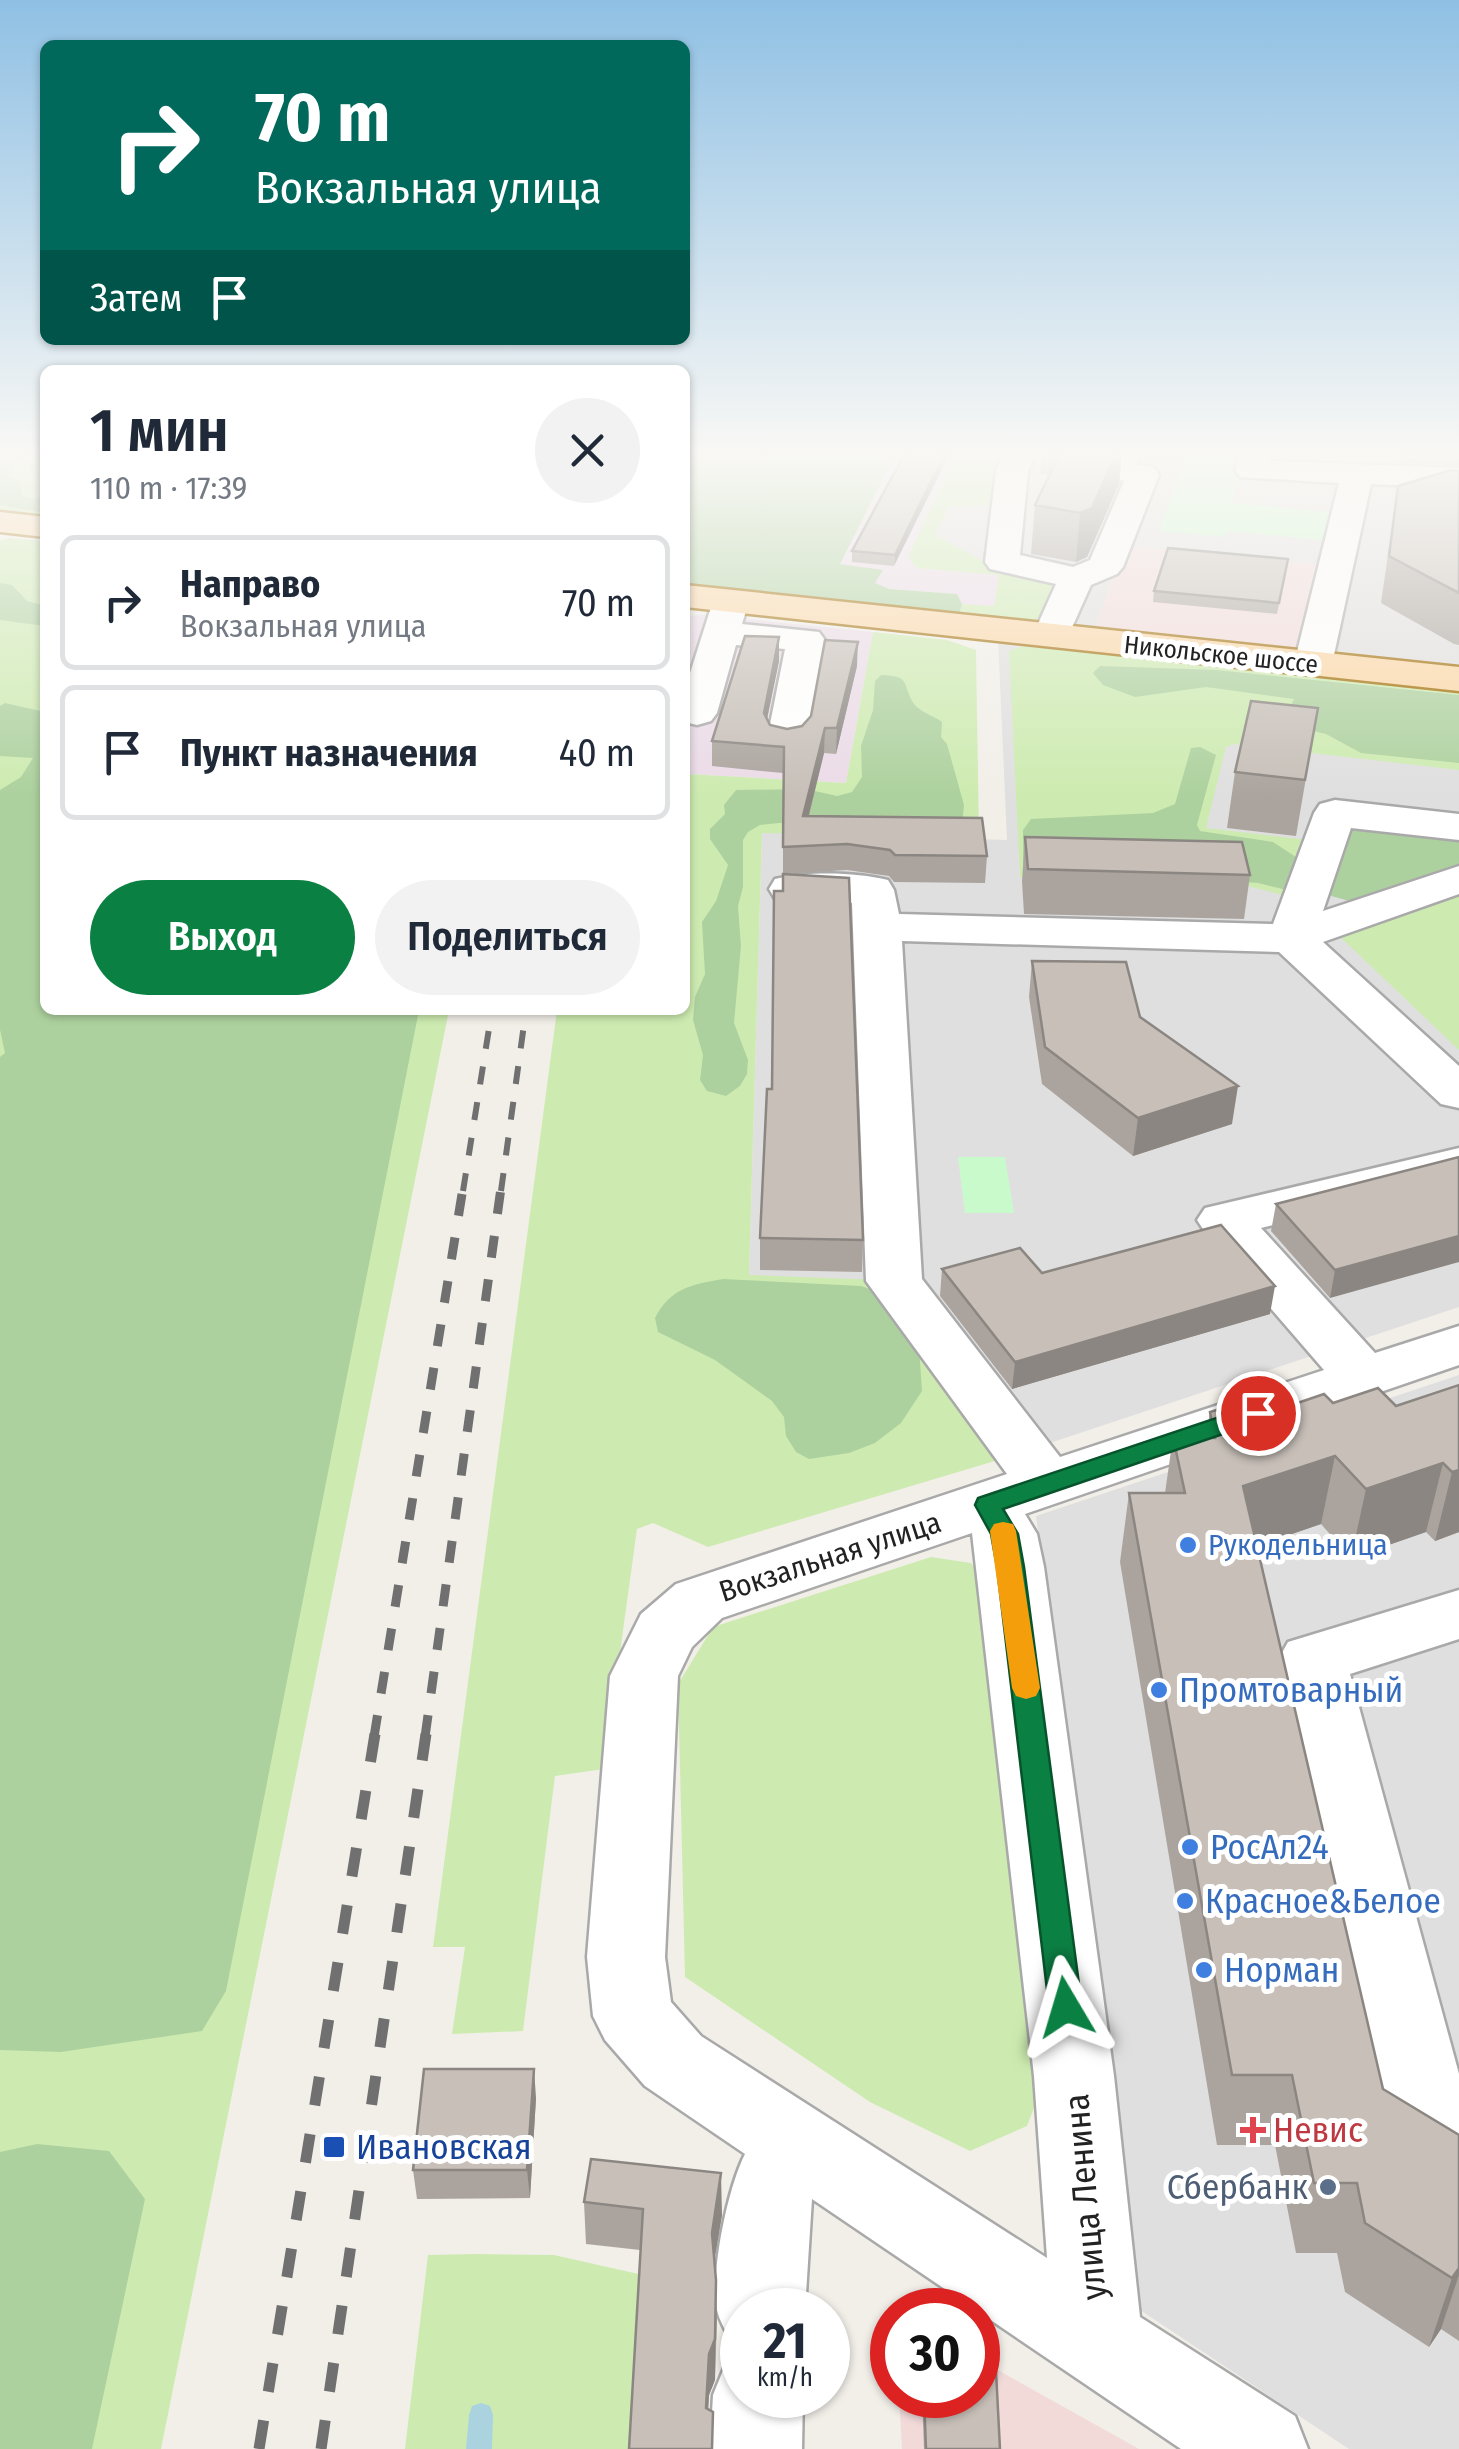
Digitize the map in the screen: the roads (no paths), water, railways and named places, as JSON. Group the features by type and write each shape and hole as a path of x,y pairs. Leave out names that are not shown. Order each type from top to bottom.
{"main road":[{"name":"Никольское шоссе","path":"690,599 726,617 1052,636 1459,679"}],"street":[{"path":"1026,567 1076,578 1106,567"},
{"path":"1313,664 1356,567"},
{"path":"1052,636 1076,578"},
{"path":"697,712 726,617 806,640 786,739"},
{"path":"1291,938 1335,813 1459,826"},
{"path":"791,889 872,890 878,927 1291,938 1459,879"},
{"name":"улица Ленина","path":"878,927 894,1281 1017,1494 1005,1534 1074,2076 1098,2340 1262,2449"},
{"path":"1291,938 1459,1093"},
{"path":"1363,1377 1224,1220 1459,1164"},
{"name":"Вокзальная улица","path":"796,2142 673,2061 633,2016 626,1957 644,1676 665,1632 699,1601 1459,1345"},
{"path":"1459,1614 1312,1660 1432,2126 1459,2140"},
{"path":"762,2288 764,2236 772,2187 796,2142 1098,2340"},
{"path":"756,2449 757,2418"}],"waterway":[{"path":"479,2449 481,2415"}],"railway":[{"path":"463,1191 491,1015"},
{"path":"501,1191 525,1015"},
{"path":"374,1737 463,1188"},
{"path":"425,1737 501,1188"},
{"path":"259,2449 375,1734"},
{"path":"321,2449 426,1734"}],"place":[{"name":"Рукодельница","path":"1188,1545"},
{"name":"Промтоварный","path":"1159,1690"},
{"name":"РосАл24","path":"1190,1847"},
{"name":"Красное&Белое","path":"1185,1901"},
{"name":"Норман","path":"1204,1970"},
{"name":"Невис","path":"1253,2130"},
{"name":"Ивановская","path":"334,2147"},
{"name":"Сбербанк","path":"1328,2187"}]}
